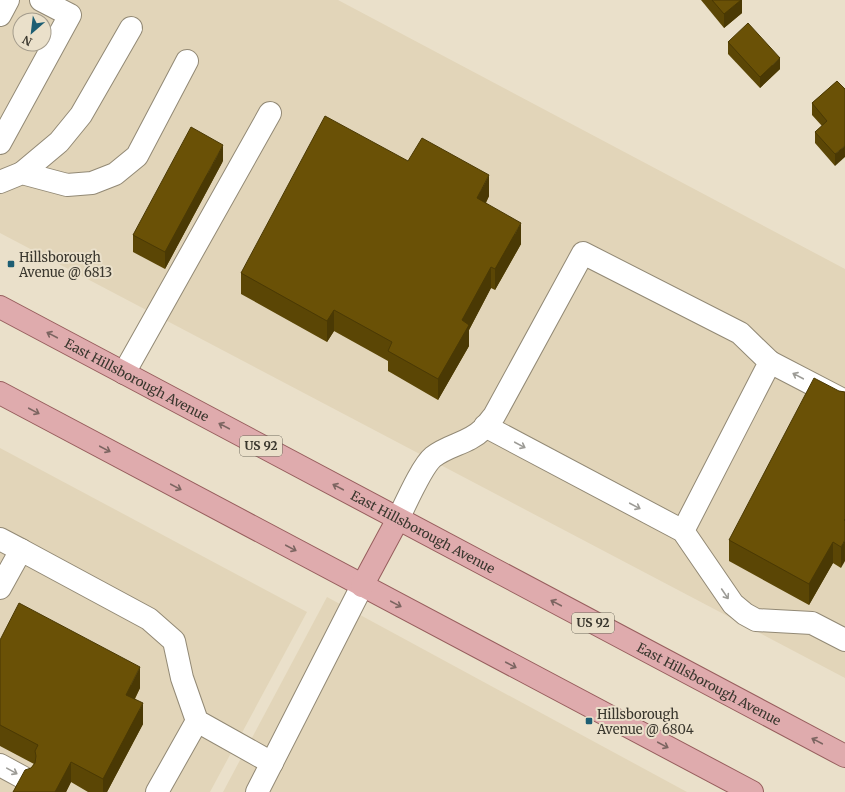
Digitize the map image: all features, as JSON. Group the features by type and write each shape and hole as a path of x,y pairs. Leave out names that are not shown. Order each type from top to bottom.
{"main road":[{"name":"East Hillsborough Avenue","path":"0,307 845,756"},
{"path":"0,393 752,792"},
{"path":"362,586 398,519"}],"lane":[{"path":"0,15 8,0"},
{"path":"0,143 70,15 41,0"},
{"path":"0,182 22,172 59,142 81,115 132,28"},
{"path":"22,172 67,185 92,184 115,174 137,156 187,61"},
{"path":"124,373 270,113"},
{"path":"398,519 424,469 432,458 446,448 469,439 482,431 494,416 584,253 740,333 770,362 845,401"},
{"path":"683,531 770,362"},
{"path":"485,426 683,531 733,604 745,614 756,620 812,623 845,640"},
{"path":"0,539 149,619 174,641 182,678 197,721 272,763"},
{"path":"0,588 21,550"},
{"path":"257,792 362,586"},
{"path":"158,792 197,721"},
{"path":"0,765 24,778"}],"shaded area":[{"path":"0,0 338,0 845,269 845,678 0,233"},
{"path":"0,448 307,612 210,792 0,792"},
{"path":"327,597 687,792 223,792"}],"building":[{"path":"712,0 741,0 724,14"},
{"path":"748,23 780,58 760,77 728,42"},
{"path":"837,81 845,89 845,146 835,154 815,132 827,121 812,103"},
{"path":"325,116 408,161 422,138 489,175 477,198 521,223 495,269 491,267 462,320 469,325 438,379 388,351 392,342 334,310 327,321 241,273"},
{"path":"191,127 223,145 165,252 133,235"},
{"path":"814,378 839,391 845,392 845,540 841,547 833,542 809,584 729,540"},
{"path":"19,603 140,667 126,695 143,703 103,779 71,762 55,792 13,792 25,770 31,768 35,763 35,751 38,745 0,725 0,640"}],"place":[{"name":"Hillsborough Avenue @ 6813","path":"11,264"},
{"name":"Hillsborough Avenue @ 6804","path":"589,721"}]}
